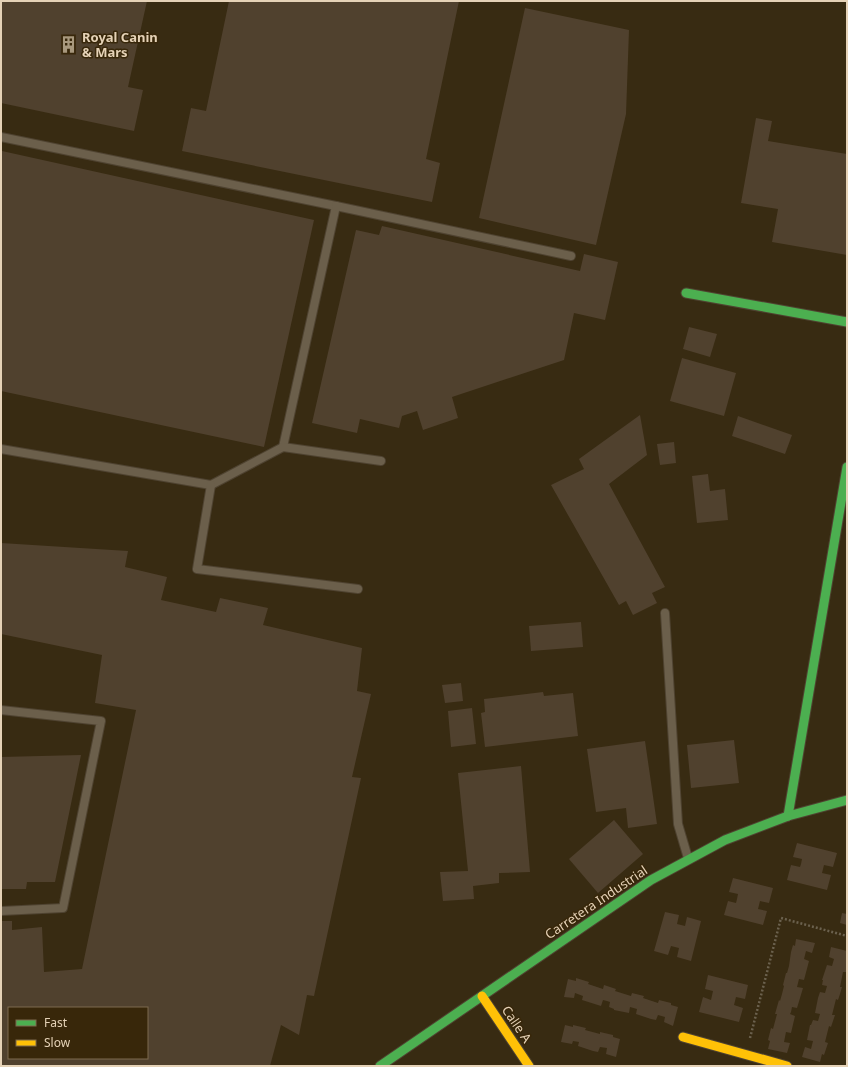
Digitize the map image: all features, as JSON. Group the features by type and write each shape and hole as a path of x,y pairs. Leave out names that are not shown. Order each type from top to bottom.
{"street":[{"path":"686,293 847,322"},
{"path":"788,816 847,467"},
{"name":"Carretera Industrial","path":"380,1066 651,880 725,840 788,816 847,800"},
{"name":"Calle A","path":"482,996 529,1066"},
{"path":"683,1037 788,1066"}],"lane":[{"path":"1,137 571,256"},
{"path":"283,447 336,206"},
{"path":"1,449 210,485 283,447 381,461"},
{"path":"210,485 197,569 358,589"},
{"path":"665,613 678,824 688,859"},
{"path":"1,710 101,721 63,908 1,911"}],"path":[{"path":"746,1054 781,918 847,936"}],"building":[{"name":"Royal Canin & Mars","path":"1,1 147,1 128,87 143,90 134,131 1,103"},
{"path":"229,1 459,1 426,159 440,163 432,202 182,151 191,108 206,111"},
{"path":"525,8 629,30 626,114 596,245 479,218"},
{"path":"756,118 772,121 768,141 847,154 847,255 772,242 778,209 741,203"},
{"path":"2,151 314,220 264,447 1,391"},
{"path":"382,226 580,271 584,254 618,262 605,320 574,313 564,360 452,397 458,418 423,430 417,411 402,416 399,428 360,419 357,433 312,423 356,230 379,235"},
{"path":"689,327 717,334 710,357 683,349"},
{"path":"682,358 736,373 724,416 670,401"},
{"path":"640,415 647,455 609,484 665,587 652,593 657,603 633,615 626,601 619,605 551,485 584,469 579,459"},
{"path":"738,416 792,435 785,454 732,436"},
{"path":"674,442 676,463 660,465 657,444"},
{"path":"708,474 710,491 725,489 728,520 697,523 692,476"},
{"path":"1,543 128,551 125,567 167,577 161,600 216,612 220,598 268,608 263,625 362,648 357,691 371,694 352,777 361,778 314,996 307,995 299,1035 281,1025 270,1066 1,1066 1,921 12,921 12,930 42,927 44,972 82,969 136,710 95,703 102,655 1,634"},
{"path":"581,622 583,647 531,651 529,626"},
{"path":"461,683 463,701 445,703 442,685"},
{"path":"543,692 544,696 573,693 578,736 485,747 481,713 485,712 484,699"},
{"path":"472,708 476,744 451,747 448,711"},
{"path":"734,740 739,783 691,788 687,745"},
{"path":"645,741 657,824 628,828 626,808 596,812 587,749"},
{"path":"81,755 55,882 27,882 26,889 1,889 1,757"},
{"path":"521,766 530,872 499,873 499,883 473,886 474,899 443,901 440,872 468,871 458,773"},
{"path":"614,820 643,854 598,893 569,859"},
{"path":"797,843 837,853 833,867 824,865 822,873 831,875 827,890 787,880 791,865 800,867 801,864 802,859 793,857"},
{"path":"733,878 773,888 769,903 760,901 758,909 767,911 763,925 724,915 728,901 736,903 737,899 738,894 729,892"},
{"path":"665,912 679,915 677,924 685,926 687,917 701,921 691,961 677,957 679,948 671,946 668,955 654,951"},
{"path":"842,913 847,914 847,925 840,923"},
{"path":"796,939 815,943 812,953 806,951 804,959 809,961 804,980 799,979 797,987 803,988 797,1008 792,1007 790,1014 795,1016 791,1033 786,1032 784,1042 790,1043 787,1053 768,1049 770,1041 768,1040 771,1028 773,1029 777,1014 775,1014 782,994 791,952 793,945 795,946"},
{"path":"831,947 847,951 847,968 846,972 843,972 840,987 842,987 838,1000 836,999 832,1015 835,1015 831,1027 829,1026 825,1042 828,1043 824,1055 822,1054 820,1062 802,1057 805,1047 811,1049 813,1041 807,1040 810,1025 813,1020 818,1021 820,1014 815,1013 820,992 825,993 827,986 822,985 822,980 827,965 832,966 834,959 829,957"},
{"path":"708,975 748,985 745,999 736,997 734,1005 743,1008 739,1022 699,1012 703,997 711,1000 713,991 705,989"},
{"path":"576,978 589,982 588,984 603,989 604,985 616,989 615,991 631,996 632,993 644,996 643,998 658,1003 659,1000 671,1003 671,1005 678,1007 673,1026 664,1022 665,1017 658,1015 656,1020 651,1019 636,1014 637,1009 630,1007 629,1013 614,1010 609,1007 610,1002 607,1001 603,1000 601,1006 582,1000 583,996 575,993 574,998 564,997 568,979 576,981"},
{"path":"565,1025 586,1028 585,1030 600,1034 600,1032 613,1035 613,1037 620,1039 616,1057 606,1054 607,1048 600,1047 598,1052 578,1046 579,1042 573,1041 572,1044 561,1042"}],"traffic: fast":[{"path":"686,293 847,322"},
{"path":"788,816 847,467"},
{"path":"380,1066 651,880 725,840 788,816 847,800"}],"traffic: slow":[{"path":"482,996 529,1066"},
{"path":"683,1037 787,1066"}],"place":[{"name":"Royal Canin & Mars","path":"69,44"}]}
